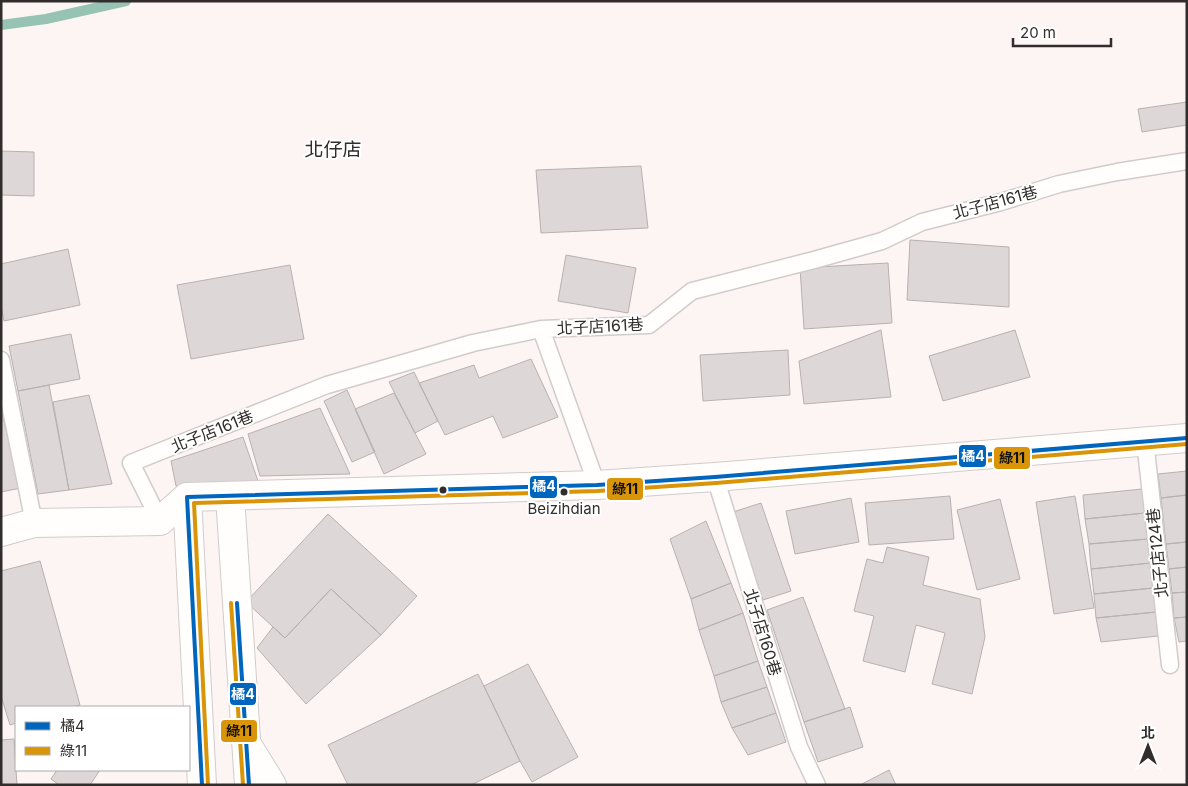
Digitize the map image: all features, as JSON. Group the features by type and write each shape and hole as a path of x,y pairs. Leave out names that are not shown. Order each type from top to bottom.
{"street":[{"path":"1,532 34,523 160,521 187,497 597,485 1187,438"},
{"path":"230,496 246,742 266,784"},
{"path":"187,497 202,785"}],"lane":[{"name":"北子店161巷","path":"160,521 131,463 328,384 473,343 541,329 649,326 692,291 882,241 922,222 1001,202 1059,184 1118,172 1187,162"},
{"path":"541,329 597,485"},
{"path":"1,360 34,523"},
{"name":"北子店124巷","path":"1145,441 1170,665"},
{"name":"北子店160巷","path":"714,477 799,747 817,785"}],"building":[{"path":"1187,102 1187,125 1142,132 1138,109"},
{"path":"1,151 34,152 34,196 1,195"},
{"path":"641,166 648,228 541,233 536,170"},
{"path":"910,240 1009,247 1009,307 907,300"},
{"path":"68,249 80,305 4,321 1,306 1,264"},
{"path":"566,255 636,268 628,313 558,301"},
{"path":"888,263 892,323 804,329 800,268"},
{"path":"290,265 304,339 191,359 177,285"},
{"path":"881,330 891,397 804,404 799,361"},
{"path":"1015,330 1030,377 943,401 929,356"},
{"path":"71,334 80,379 18,391 9,346"},
{"path":"788,350 790,395 703,401 700,355"},
{"path":"531,359 558,417 503,438 493,416 445,435 419,383 474,365 479,378"},
{"path":"414,372 438,421 415,433 389,382"},
{"path":"49,385 69,490 38,494 18,391"},
{"path":"347,390 375,452 352,462 324,401"},
{"path":"394,393 426,454 384,474 355,409"},
{"path":"89,395 112,484 69,490 53,402"},
{"path":"320,408 350,474 260,476 248,434"},
{"path":"1,410 21,488 1,492"},
{"path":"243,437 258,481 176,486 171,461"},
{"path":"1187,471 1187,495 1161,498 1158,474"},
{"path":"1142,489 1145,513 1085,519 1083,495"},
{"path":"1187,495 1187,542 1166,544 1161,498"},
{"path":"950,496 954,539 869,545 865,503"},
{"path":"1075,496 1094,608 1054,614 1036,502"},
{"path":"851,498 859,542 795,554 786,511"},
{"path":"1000,499 1020,579 977,590 957,510"},
{"path":"761,503 791,591 763,600 733,512"},
{"path":"1145,513 1148,539 1089,544 1085,519"},
{"path":"328,514 417,596 381,635 331,589 285,638 246,602"},
{"path":"706,521 731,583 691,599 670,539"},
{"path":"1148,539 1151,563 1091,569 1089,544"},
{"path":"1187,542 1187,567 1169,569 1166,544"},
{"path":"887,547 929,557 923,585 980,599 985,637 972,694 932,684 945,633 916,625 905,672 863,661 874,616 854,611 867,559 883,563"},
{"path":"40,561 80,705 15,706 15,723 10,725 1,696 1,571"},
{"path":"1151,563 1153,588 1094,594 1091,569"},
{"path":"1187,567 1187,592 1172,593 1169,569"},
{"path":"731,583 743,613 699,630 691,599"},
{"path":"1153,588 1156,612 1096,618 1094,594"},
{"path":"331,589 381,635 306,704 257,648 273,627 285,638"},
{"path":"1187,592 1187,617 1174,618 1172,593"},
{"path":"803,597 845,709 804,722 767,610"},
{"path":"1156,612 1158,636 1101,642 1096,618"},
{"path":"743,613 758,661 714,676 699,630"},
{"path":"1187,617 1187,641 1179,642 1174,618"},
{"path":"758,661 767,687 721,702 714,676"},
{"path":"528,664 578,757 532,782 484,686"},
{"path":"478,674 520,761 471,785 348,785 328,745"},
{"path":"767,687 776,713 732,728 721,702"},
{"path":"850,707 863,747 818,762 804,722"},
{"path":"776,713 786,742 748,755 732,728"},
{"path":"14,739 17,785 1,785 1,740"},
{"path":"889,770 896,785 860,785"},
{"path":"56,771 99,771 90,785 59,785 51,779"}],"waterway":[{"path":"1,25 46,19 126,1"}],"transit line":[{"name":"橘4","path":"202,785 187,497 597,485 1187,438"},
{"name":"綠11","path":"208,785 194,503 597,491 1187,444"},
{"name":"綠11","path":"231,603 243,785"},
{"name":"橘4","path":"237,603 249,785"}],"place":[{"name":"Beizihdian","path":"564,492"}],"district":[{"name":"北仔店","path":"333,149"}]}
